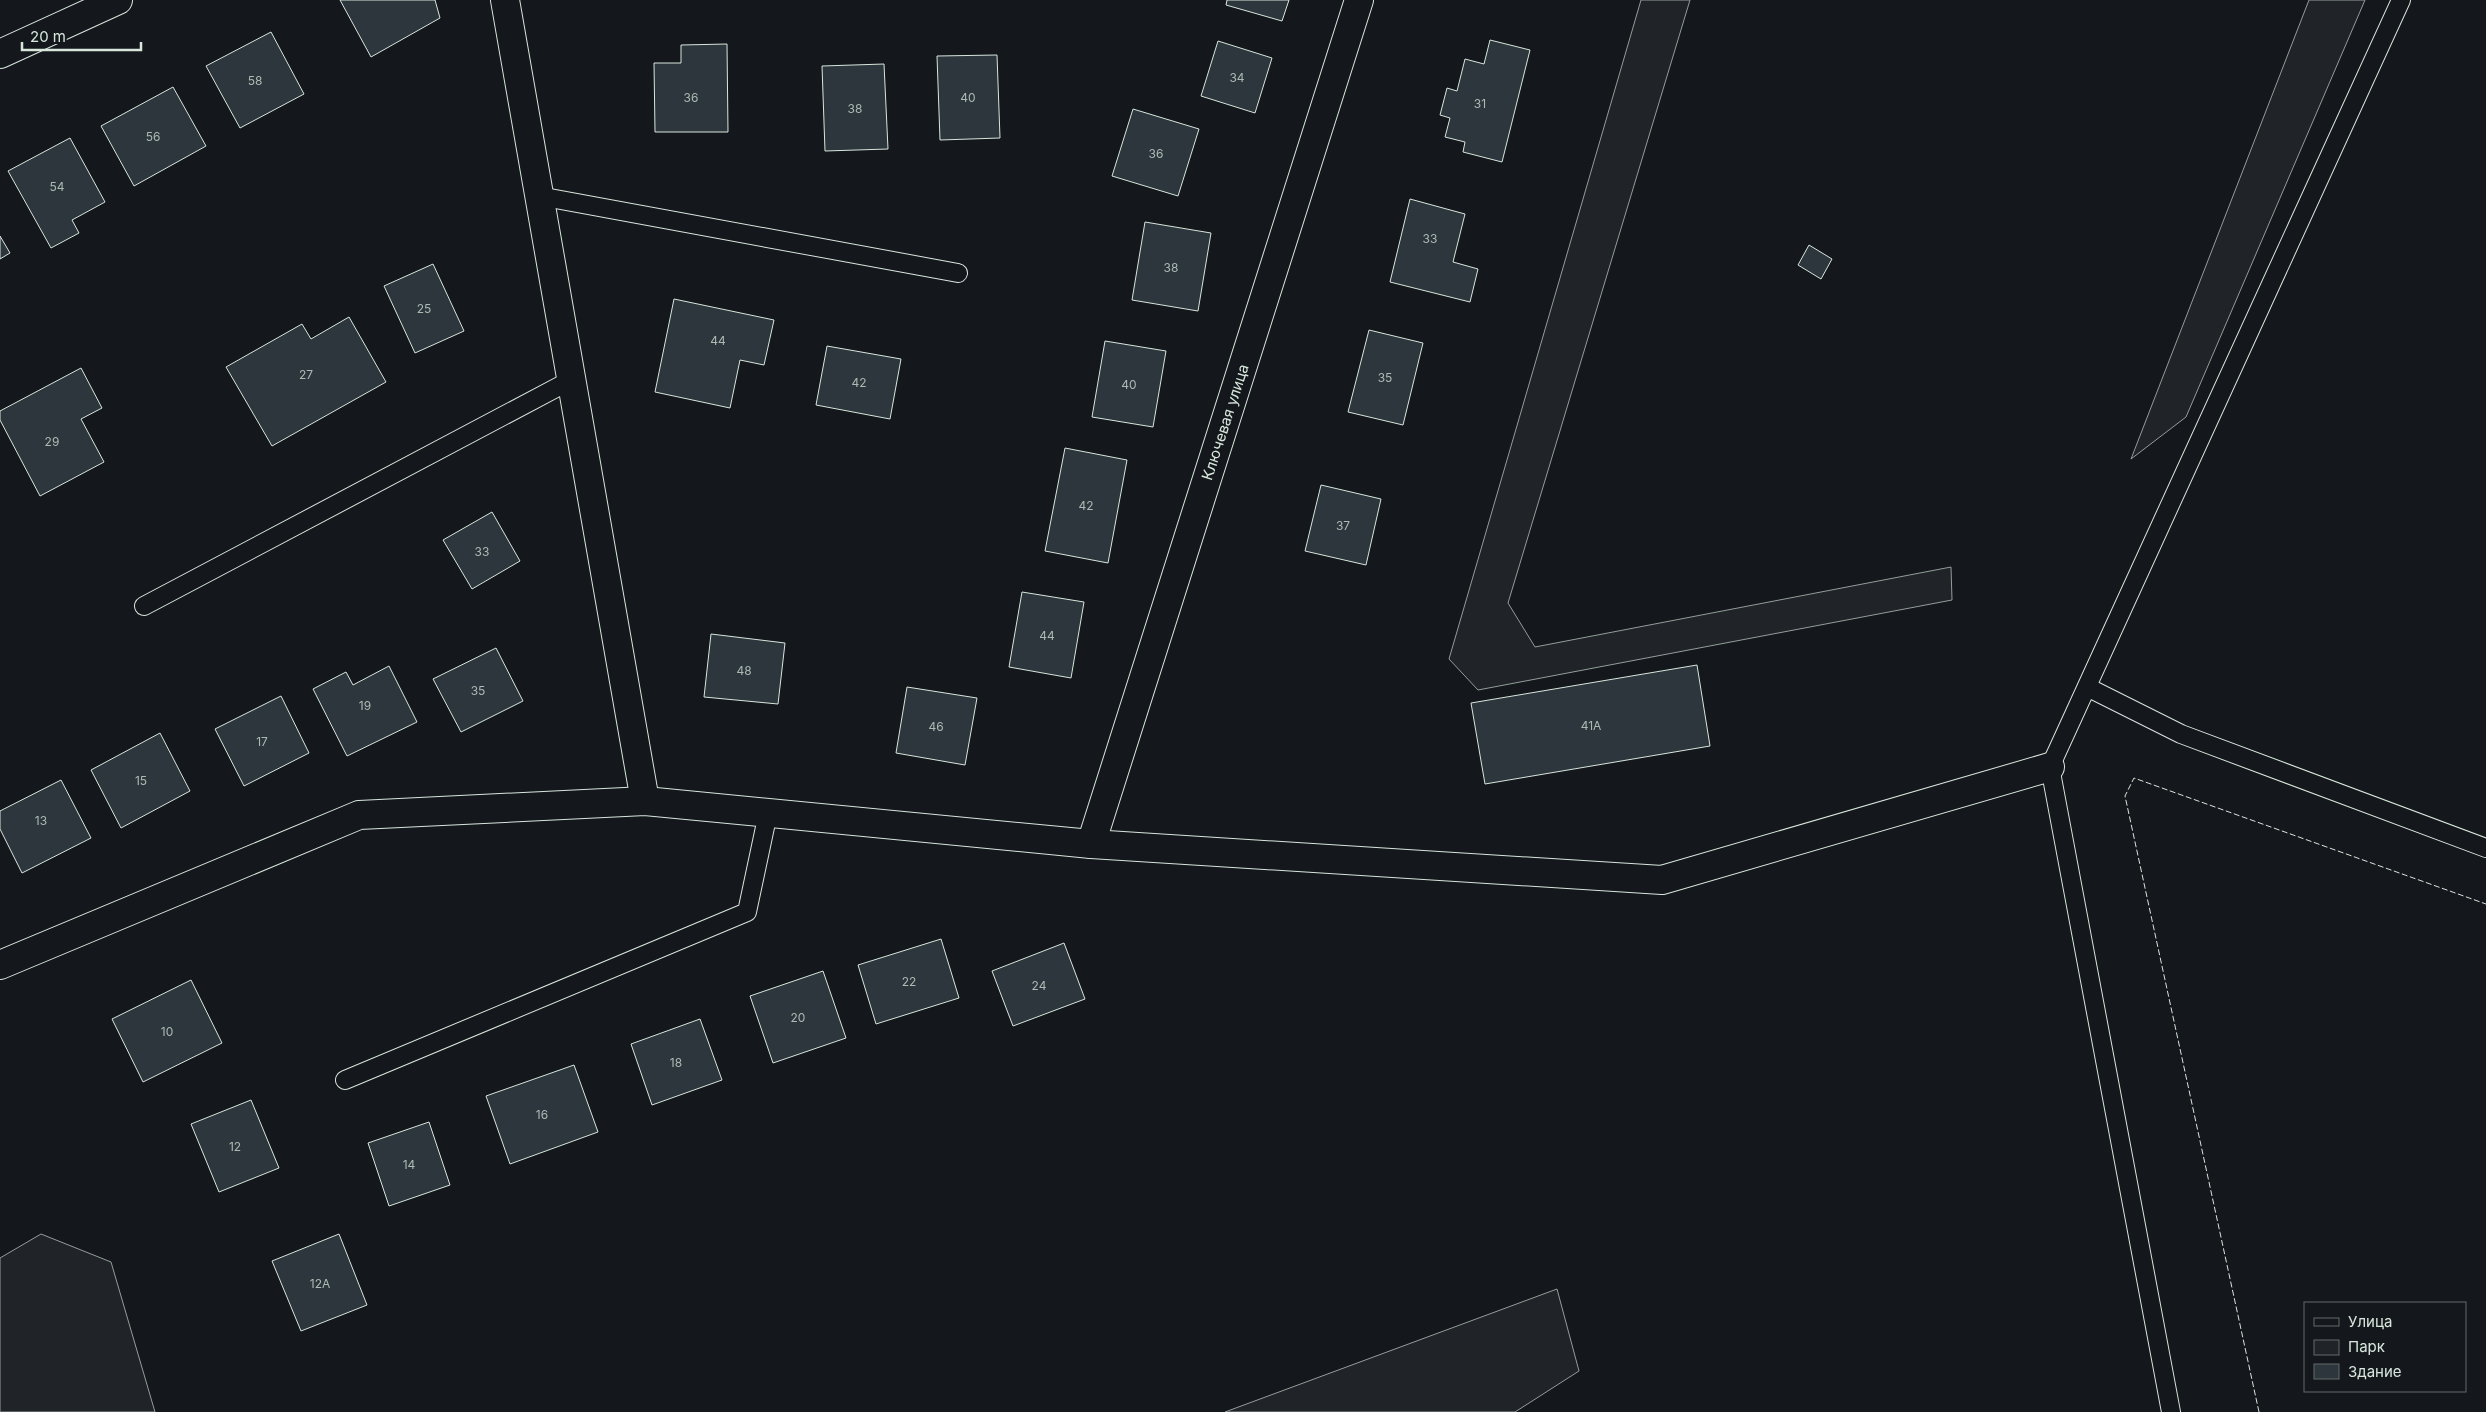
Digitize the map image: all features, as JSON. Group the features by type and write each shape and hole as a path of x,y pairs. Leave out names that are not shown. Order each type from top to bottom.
{"street":[{"path":"0,54 118,0"},
{"path":"505,0 645,801"},
{"name":"Ключевая улица","path":"1091,844 1358,0"},
{"path":"0,965 359,816 645,801 1091,844 1662,880 2050,767"}],"lane":[{"path":"2171,1412 2050,767 2401,0"},
{"path":"539,196 958,273"},
{"path":"144,606 571,380"},
{"path":"2087,687 2181,734 2486,848"},
{"path":"345,1080 747,912 768,813"}],"green space":[{"path":"1641,0 1690,0 1508,603 1535,647 1951,567 1952,600 1478,690 1449,659"},
{"path":"2309,0 2365,0 2186,417 2131,459"},
{"path":"41,1234 111,1262 155,1412 0,1412 0,1258"},
{"path":"1557,1289 1579,1371 1515,1412 1225,1412"}],"building":[{"path":"340,0 435,0 440,18 371,57"},
{"path":"1227,0 1289,0 1282,21 1226,5"},
{"path":"271,32 304,94 240,128 206,66"},
{"path":"1490,40 1530,50 1502,162 1463,152 1465,142 1445,137 1450,118 1440,115 1447,88 1457,91 1465,59 1484,64"},
{"path":"1218,41 1272,58 1255,113 1201,96"},
{"path":"727,44 728,132 655,132 654,63 681,63 681,45"},
{"path":"997,55 1000,138 940,140 937,56"},
{"path":"884,64 888,149 825,151 822,66"},
{"path":"173,87 206,146 134,186 101,126"},
{"path":"1133,109 1199,129 1178,196 1112,176"},
{"path":"70,138 105,202 72,220 79,233 51,248 8,171"},
{"path":"1410,199 1465,214 1453,262 1478,269 1470,302 1390,282"},
{"path":"1145,222 1211,233 1198,311 1132,300"},
{"path":"0,236 10,253 0,259"},
{"path":"1809,245 1832,259 1821,279 1798,265"},
{"path":"433,264 464,331 415,353 384,286"},
{"path":"674,299 774,320 764,365 740,360 730,408 655,392"},
{"path":"349,317 386,382 272,446 226,367 302,324 311,339"},
{"path":"1369,330 1423,343 1403,425 1348,412"},
{"path":"1105,341 1166,351 1153,427 1092,417"},
{"path":"827,346 901,359 890,419 816,405"},
{"path":"81,368 102,408 81,419 104,462 40,496 0,420 0,411"},
{"path":"1065,448 1127,460 1108,563 1045,551"},
{"path":"1321,485 1381,499 1366,565 1305,551"},
{"path":"492,512 520,561 472,589 443,540"},
{"path":"1022,592 1084,602 1071,678 1009,667"},
{"path":"711,634 785,643 778,704 704,697"},
{"path":"496,648 523,701 461,732 433,679"},
{"path":"1697,665 1710,746 1485,784 1471,703"},
{"path":"389,666 417,722 347,756 313,689 346,672 353,685"},
{"path":"907,687 977,698 965,765 896,753"},
{"path":"281,696 309,753 244,786 215,729"},
{"path":"160,733 190,791 121,828 91,770"},
{"path":"61,780 91,838 22,873 0,829 0,811"},
{"path":"941,939 959,998 876,1024 858,965"},
{"path":"1064,943 1085,999 1013,1026 992,971"},
{"path":"823,971 846,1038 773,1063 750,996"},
{"path":"191,980 222,1043 143,1082 112,1019"},
{"path":"700,1019 722,1080 652,1105 631,1044"},
{"path":"574,1065 598,1132 510,1164 486,1096"},
{"path":"251,1100 279,1168 219,1192 191,1124"},
{"path":"429,1122 450,1185 389,1206 368,1143"},
{"path":"339,1234 367,1305 301,1331 272,1261"}],"fence":[{"path":"2259,1412 2125,796 2134,778 2486,904"}]}
